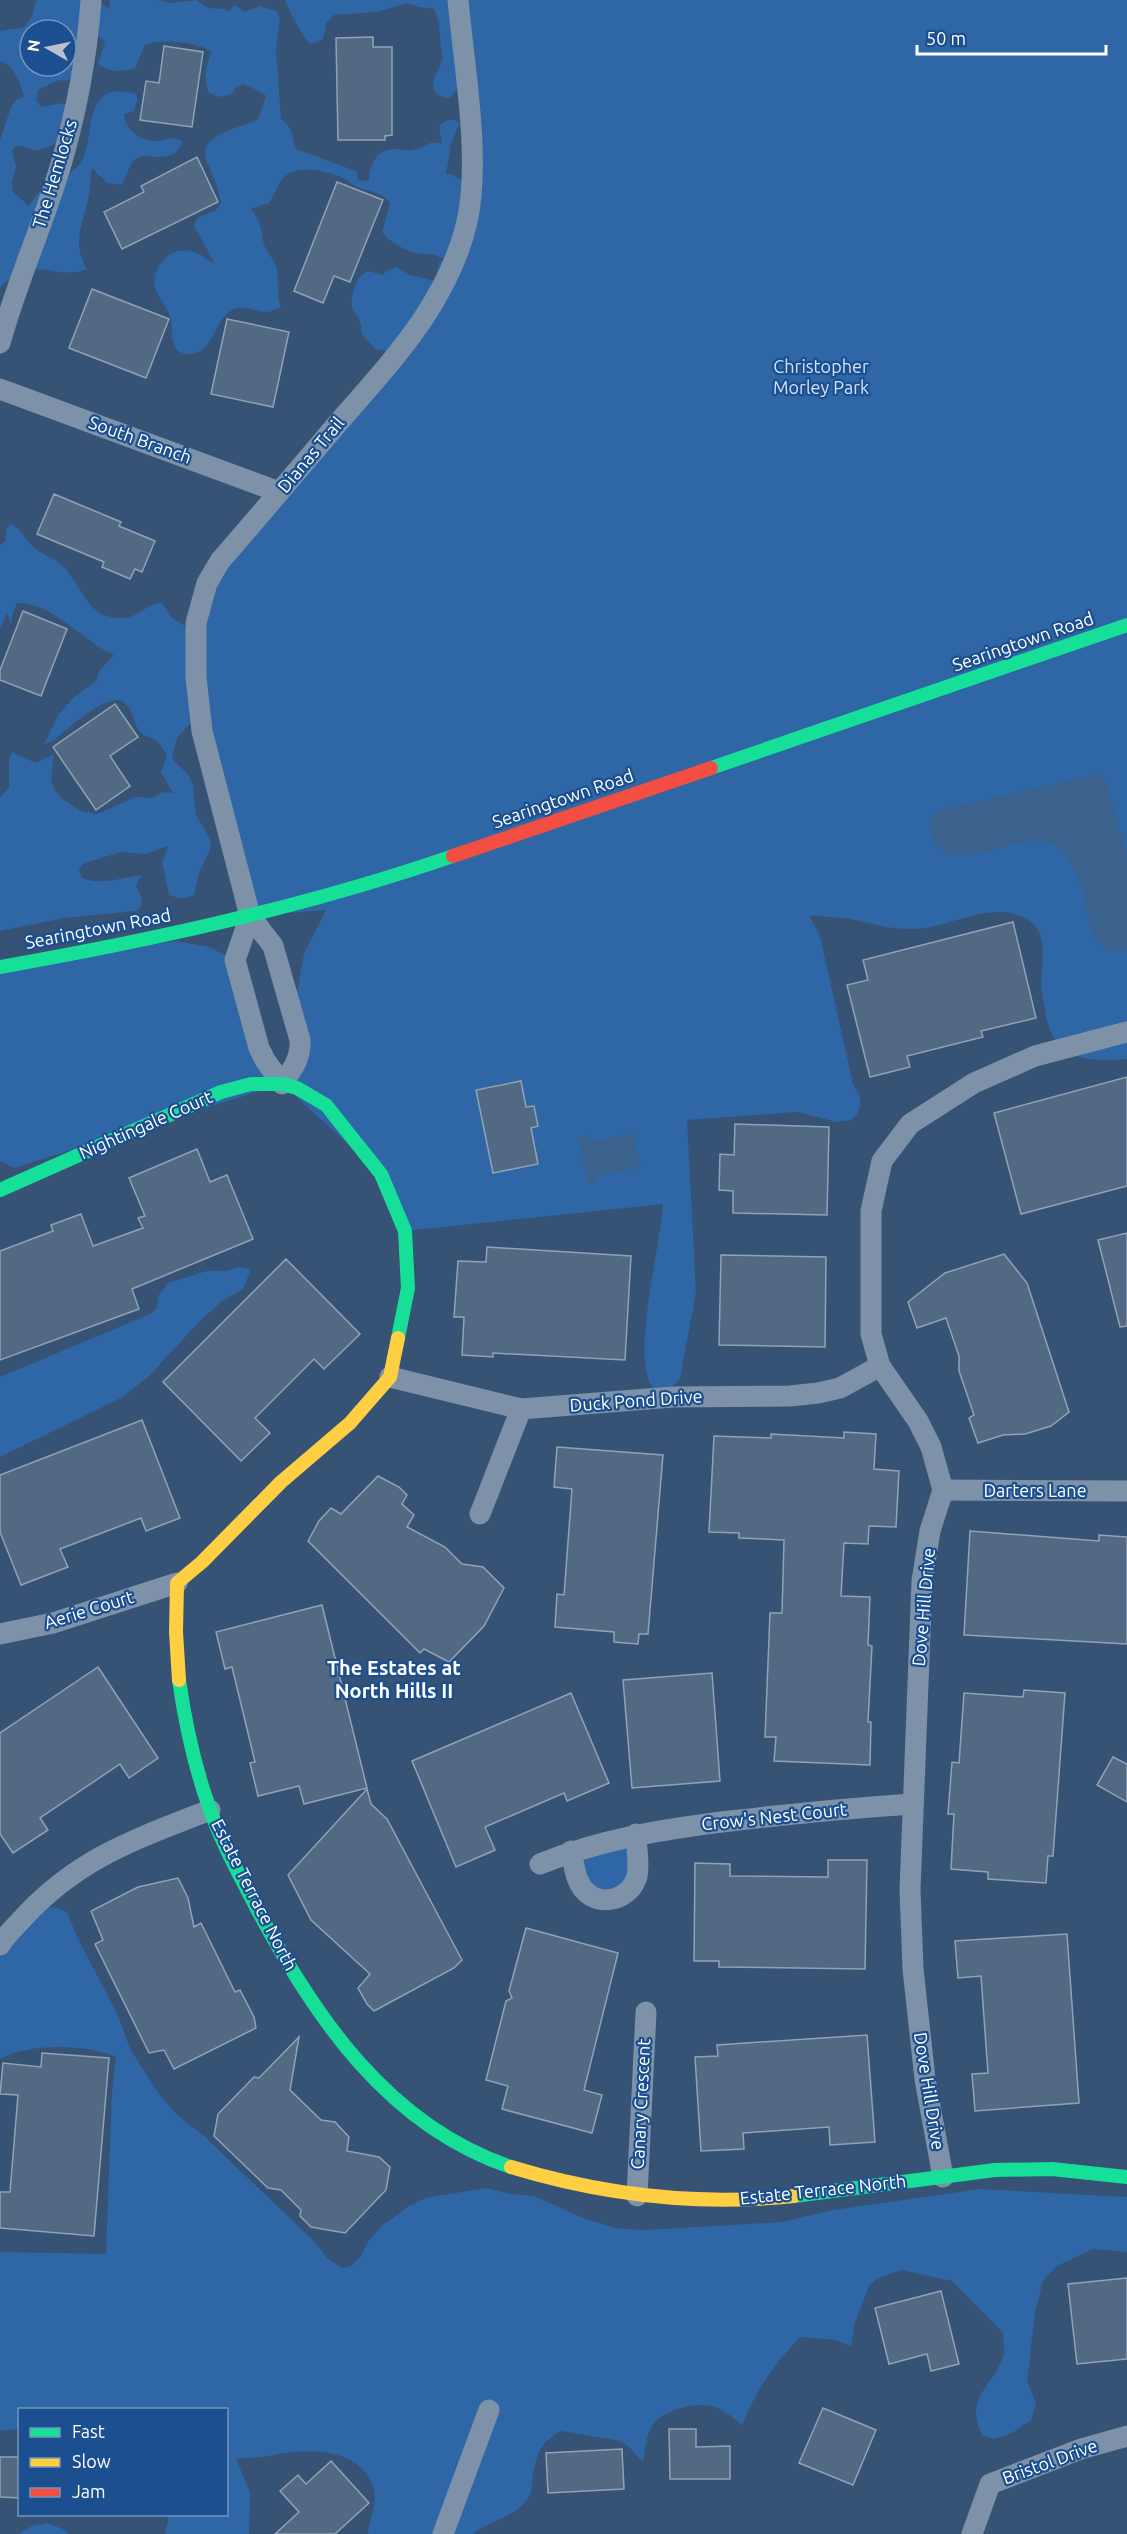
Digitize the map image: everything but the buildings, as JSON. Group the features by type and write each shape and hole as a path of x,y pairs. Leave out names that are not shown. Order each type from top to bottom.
{"street":[{"name":"The Hemlocks","path":"0,342 61,162 74,113 91,0"},
{"name":"Dianas Trail","path":"250,916 202,731 196,677 196,630 204,593 212,572 220,561 402,348 435,302 455,259 467,221 472,150 458,0"},
{"name":"South Branch","path":"0,389 279,492"},
{"name":"Searingtown Road","path":"0,967 250,916 316,899 424,866 1127,625"},
{"path":"177,1583 219,1546 281,1482 350,1423 390,1377 408,1288 405,1231 381,1174 326,1105 297,1088 282,1084 259,1048 236,960 250,916"},
{"path":"250,916 273,946 300,1040 300,1052 296,1065 282,1084"},
{"path":"944,1490 931,1447 918,1421 880,1366 871,1334 871,1211 882,1161 910,1124 974,1083 1035,1056 1127,1032"},
{"name":"Nightingale Court","path":"5,1182 220,1092 251,1084 282,1084"},
{"name":"Duck Pond Drive","path":"390,1377 521,1409 673,1397 818,1394 849,1384 880,1366"},
{"path":"480,1514 521,1409"},
{"name":"Darters Lane","path":"944,1490 1127,1491"},
{"name":"Dove Hill Drive","path":"943,2177 926,2079 913,1969 909,1890 922,1581 930,1531 944,1490"},
{"name":"Aerie Court","path":"0,1634 53,1623 177,1583"},
{"name":"Estate Terrace North","path":"177,1583 174,1653 179,1688 210,1810 237,1870 283,1958 342,2042 393,2098 439,2134 474,2155 580,2186 637,2196 693,2200 772,2198 1026,2169 1127,2177"},
{"name":"Crow's Nest Court","path":"540,1864 571,1851 636,1834 819,1810 912,1804"},
{"path":"0,1945 45,1895 98,1857 132,1840 210,1810"},
{"path":"571,1851 579,1882 584,1890 592,1896 611,1900 621,1897 634,1883 638,1874 636,1834"},
{"name":"Canary Crescent","path":"637,2196 646,2012"},
{"path":"443,2534 489,2410"},
{"name":"Bristol Drive","path":"972,2534 990,2484 1081,2449 1127,2436"}],"green space":[{"name":"Christopher Morley Park","path":"36,0 97,0 109,9 110,0 158,0 173,3 196,0 208,8 224,9 229,12 236,5 244,12 260,6 276,11 280,19 276,49 281,119 291,130 296,149 353,170 357,172 358,180 369,181 373,163 383,152 415,149 430,143 442,144 439,126 446,121 454,120 459,123 451,144 446,174 452,174 461,180 466,169 458,87 450,99 436,93 433,88 443,59 434,9 407,3 377,12 334,15 326,23 323,39 311,44 300,31 285,0 1127,0 1127,1059 1085,1058 1063,1049 1055,1040 1049,1027 1041,991 1042,941 1035,926 1028,920 1014,914 986,913 928,927 905,929 850,919 809,915 820,936 853,1084 860,1096 860,1106 857,1115 851,1120 837,1122 797,1112 687,1120 696,1292 680,1379 671,1387 664,1388 652,1387 646,1371 645,1350 649,1298 663,1204 405,1231 381,1174 282,1084 14,1168 0,1161 0,967 176,941 209,947 235,960 283,1084 301,1023 297,993 304,953 326,910 250,916 206,789 196,718 178,736 172,756 174,761 188,774 193,785 196,815 211,840 210,850 199,873 194,895 182,898 169,894 162,863 168,846 146,854 121,852 91,861 82,865 79,870 82,878 93,881 109,881 141,875 136,886 142,899 140,908 136,911 64,918 0,931 0,797 9,788 9,758 13,752 35,763 54,754 51,780 54,789 61,798 80,811 97,814 135,797 153,798 163,792 173,793 161,772 167,754 157,741 139,731 129,708 120,701 100,705 53,741 44,744 59,714 74,697 97,680 99,671 114,655 55,615 30,604 17,603 11,625 7,613 0,629 0,545 5,541 7,527 11,524 37,550 61,564 86,600 99,612 108,616 126,618 151,605 162,603 171,617 185,626 189,636 204,593 394,352 375,349 361,333 360,321 352,304 354,289 359,278 368,271 383,275 386,271 396,267 410,275 435,281 439,262 444,259 434,255 415,253 397,245 385,236 382,232 390,203 383,196 357,187 333,174 318,170 290,173 283,178 269,203 251,209 259,222 265,247 276,265 281,307 268,312 236,308 226,314 205,348 192,354 178,350 173,340 170,316 155,287 156,272 169,255 183,250 195,252 215,264 194,226 197,218 215,211 221,203 207,162 205,153 207,145 221,134 258,119 266,96 243,84 236,87 232,94 219,97 209,93 206,72 212,52 189,44 161,42 145,45 135,68 121,71 111,70 98,64 105,42 95,33 78,66 78,18 31,18"},
{"path":"18,28 18,78 71,78 67,81 59,80 38,90 36,100 41,107 63,103 73,109 68,137 38,150 19,146 14,147 12,151 16,167 12,182 13,192 29,206 48,185 67,175 79,165 85,154 97,102 105,94 118,91 136,94 138,98 134,111 124,114 131,130 141,138 159,141 173,138 182,141 176,152 171,155 141,156 132,162 122,185 107,183 92,168 90,193 79,241 82,259 87,269 74,272 35,269 25,271 0,287 0,140 11,107 16,100 24,96 13,70 0,61 0,31"},
{"path":"239,1267 251,1269 243,1289 222,1301 199,1322 149,1376 123,1397 0,1457 0,1377 150,1314 157,1308 158,1296 168,1283 207,1271 226,1271"},
{"path":"632,1839 632,1881 594,1895 574,1854"},
{"path":"46,1906 61,1909 68,1914 77,1937 118,2015 130,2049 159,2094 178,2116 204,2136 315,2242 327,2258 342,2268 351,2266 360,2257 369,2240 383,2225 409,2206 425,2198 486,2188 510,2194 534,2196 583,2218 615,2228 644,2230 782,2222 833,2210 980,2189 1127,2197 1127,2252 1093,2249 1057,2266 1043,2281 1035,2312 1027,2381 1036,2403 1031,2420 1012,2433 994,2439 982,2435 976,2411 982,2393 1003,2357 1003,2333 952,2281 901,2270 878,2278 869,2286 854,2325 851,2346 835,2340 801,2337 767,2378 742,2425 721,2410 707,2405 681,2408 665,2415 653,2425 646,2442 643,2462 620,2441 561,2431 547,2441 539,2452 531,2493 523,2505 510,2515 473,2534 368,2534 375,2497 372,2484 364,2471 354,2462 341,2456 296,2452 236,2459 250,2492 249,2534 165,2534 169,2516 228,2516 228,2408 18,2408 18,2429 0,2431 0,2252 106,2254 112,2092 116,2057 90,2050 58,2047 26,2050 0,2059 0,1945"},
{"path":"47,2523 63,2529 68,2534 18,2534 32,2526"}],"shaded area":[{"path":"1099,774 1104,776 1106,781 1127,855 1127,951 1104,948 1097,941 1089,922 1082,888 1063,849 1037,840 971,855 956,856 943,852 934,841 929,821 934,814 945,809"},
{"path":"632,1133 641,1167 597,1177 597,1183 588,1184 578,1137 587,1135 588,1143"}],"traffic: fast":[{"path":"711,768 1127,625"},
{"path":"0,967 228,920 341,891 453,856"},
{"path":"0,1190 221,1092 251,1084 282,1084 297,1088 326,1105 381,1174 405,1231 408,1288 398,1338"},
{"path":"179,1680 194,1758 213,1817 230,1857 256,1907 303,1988 359,2062 392,2095 427,2124 467,2149 511,2167"},
{"path":"794,2196 995,2170 1052,2169 1127,2177"}],"traffic: slow":[{"path":"179,1680 176,1632 177,1583 202,1562 281,1482 350,1423 390,1377 398,1338"},
{"path":"511,2167 581,2185 651,2196 722,2200 794,2196"}],"traffic: jam":[{"path":"453,856 711,768"}],"district":[{"name":"The Estates at North Hills II","path":"394,1680"}]}
